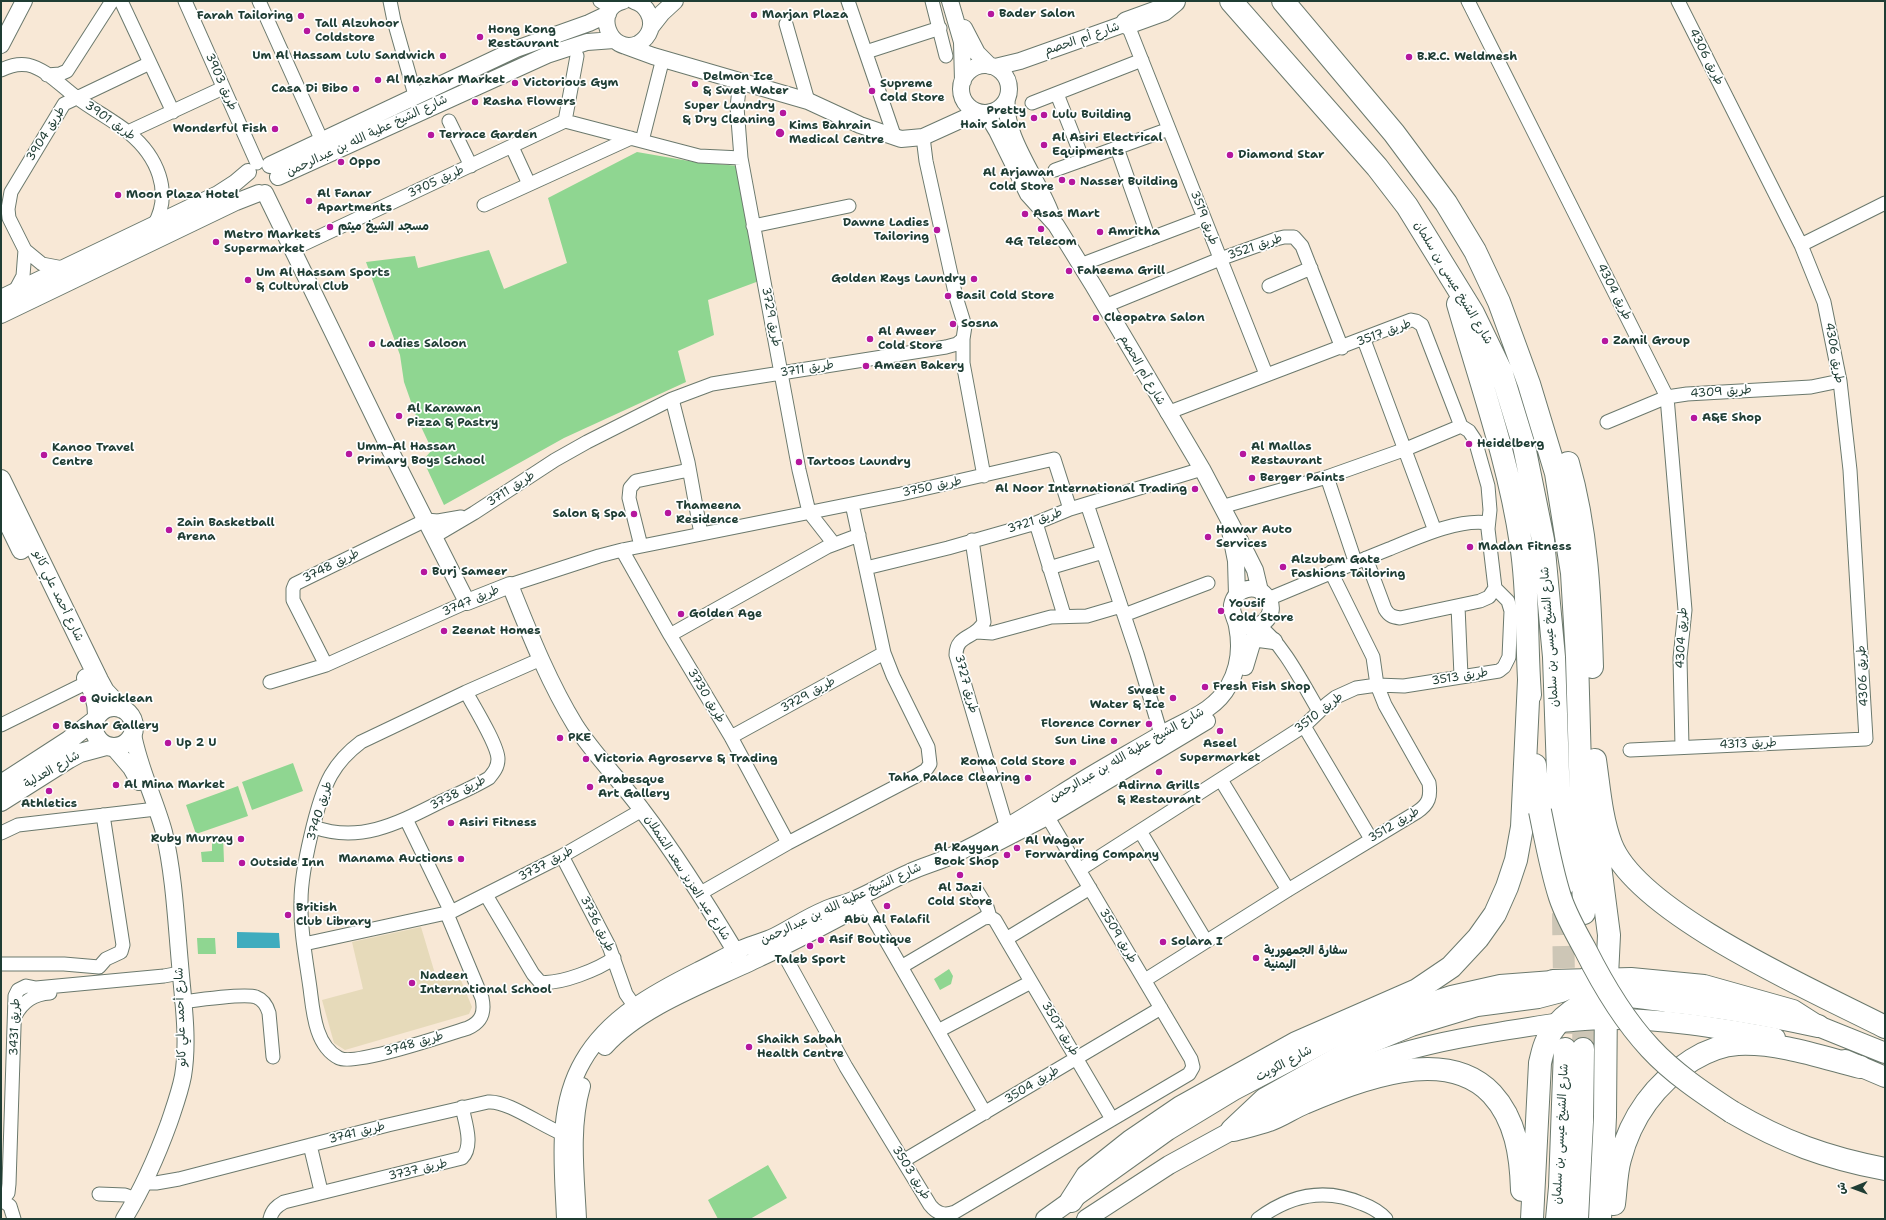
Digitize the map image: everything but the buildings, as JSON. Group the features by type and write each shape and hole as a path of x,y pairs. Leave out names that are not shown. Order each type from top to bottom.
{"highway":[{"path":"1127,23 1163,10 1174,1"},
{"name":"شارع الشيخ عيسى بن سلمان","path":"1231,1 1377,167 1407,206 1483,332 1509,392 1524,446 1543,540 1554,657 1563,913"},
{"name":"شارع الشيخ عيسى بن سلمان","path":"1283,1 1394,133 1446,203 1475,251 1498,302 1529,384 1556,473 1572,573 1584,913"},
{"path":"1475,251 1502,297 1539,376 1555,419 1570,469 1580,514 1587,565 1595,760 1596,833 1608,935 1589,983 1568,1014 1547,1038 1540,1064 1532,1219"},
{"path":"1450,276 1493,420 1513,499 1522,544 1526,584 1529,680 1540,811 1560,899 1613,1000 1629,1023 1651,1049 1677,1072 1705,1094 1764,1130 1808,1150 1857,1164 1885,1169"},
{"path":"1071,1201 1087,1176 1132,1141 1181,1107 1296,1043 1417,990 1451,967 1478,938 1495,914 1507,887 1516,860 1522,827 1529,680"},
{"path":"1595,760 1605,820 1611,844 1621,862 1649,891 1678,914 1737,950 1885,1027"},
{"path":"1589,983 1606,1019 1605,1117 1600,1219"},
{"path":"1232,1130 1271,1095 1358,1047 1411,1025 1477,1005 1550,994 1589,983 1631,997 1696,1004 1818,1026"},
{"path":"1612,1219 1620,1159 1629,1132 1651,1095 1666,1079 1685,1065 1700,1056 1722,1047 1737,1044 1764,1045 1794,1050 1860,1066"},
{"name":"شارع الشيخ عيسى بن سلمان","path":"1557,1219 1574,1050 1582,1129 1577,1219"},
{"path":"1232,1130 1269,1120 1304,1103 1376,1077 1425,1069 1443,1069 1459,1072 1473,1078 1485,1086 1504,1109 1513,1128 1521,1169 1521,1219"}],"main road":[{"name":"شارع أحمد علي كانو","path":"1,479 99,680 105,691 122,709"},
{"name":"شارع أحمد علي كانو","path":"1,510 94,692 97,703 96,718"},
{"path":"116,707 122,709 131,716 134,728 133,734 125,744 110,747 97,738 94,726 96,718 106,709 116,707"},
{"name":"شارع العدلية","path":"1,784 69,740 96,718"},
{"name":"شارع العدلية","path":"1,802 80,753 110,747"},
{"name":"شارع الكويت","path":"1046,1219 1168,1131 1234,1091 1335,1038 1392,1014 1451,995 1500,984 1589,983"},
{"path":"1086,1219 1169,1165 1232,1130 1340,1074 1396,1054 1481,1035 1560,1022 1606,1019 1664,1022 1740,1032 1807,1046 1885,1077"},
{"path":"1818,1026 1885,1053"}],"street":[{"path":"1,45 24,1"},
{"path":"47,75 60,74 67,71 112,1"},
{"path":"121,1 173,112"},
{"name":"طريق 3903","path":"185,1 223,88 263,169"},
{"path":"259,1 322,141"},
{"path":"390,1 394,21 415,95"},
{"name":"شارع الشيخ عطية الله بن عبدالرحمن","path":"8,295 154,225 227,189 263,169 415,95 516,49 589,23 619,4 670,1"},
{"path":"650,29 648,12 619,4 606,25 610,36 619,42 634,45 644,40 662,13 675,1"},
{"path":"848,1 896,138"},
{"name":"طريق 4304","path":"1468,1 1667,398 1685,610 1680,658 1682,747"},
{"name":"طريق 4306","path":"1678,1 1801,245 1824,302 1840,381 1850,470 1866,739"},
{"path":"935,2 946,56"},
{"path":"953,7 978,53 1006,78 1008,94 997,110 979,113 966,103 962,85 963,52 953,7"},
{"name":"شارع أم الحصم","path":"992,67 1036,55 1127,23"},
{"name":"طريق 3519","path":"1127,23 1266,374"},
{"path":"786,24 808,101"},
{"path":"866,52 940,28"},
{"name":"شارع الشيخ عطية الله بن عبدالرحمن","path":"650,29 651,40 655,47 667,59"},
{"name":"شارع الشيخ عطية الله بن عبدالرحمن","path":"263,169 547,54 587,42 619,42 667,59 808,101 860,125 896,138 910,139 928,134 979,113"},
{"name":"شارع أم الحصم","path":"1036,55 1018,71 1008,94 1008,118 1017,143 1046,200 1056,225 1167,413 1202,469 1255,570 1266,600"},
{"path":"577,56 565,121 699,156 740,158"},
{"path":"484,205 529,184 637,140 667,59"},
{"path":"1032,103 1142,60"},
{"name":"طريق 3904","path":"63,268 42,264 25,250 9,218 8,209 11,192 64,104 150,63"},
{"name":"طريق 3901","path":"1,70 11,66 24,64 47,75 76,98 128,132 140,142 149,154 161,182 163,197 162,207 154,225"},
{"path":"984,476 963,363 965,326 956,297 926,161 928,134 951,114 958,100 966,76 974,68 992,67"},
{"name":"طريق 3729","path":"740,80 737,106 740,158 782,373 799,470 809,512 834,544"},
{"path":"128,132 223,88"},
{"path":"1057,94 1083,160"},
{"name":"شارع أم الحصم","path":"979,113 991,121 1028,194 1056,225"},
{"name":"طريق 3705","path":"449,121 471,166"},
{"name":"طريق 3705","path":"293,249 565,121"},
{"path":"1055,170 1169,129"},
{"path":"512,147 529,184"},
{"path":"1117,148 1149,239"},
{"path":"1,315 236,202 262,193 273,189 263,169 246,178 248,185 253,190 262,193 293,249 387,444 435,536 467,602"},
{"path":"1801,245 1885,203"},
{"path":"753,226 849,206"},
{"path":"1080,265 1204,218"},
{"name":"طريق 3521","path":"1105,306 1220,259 1276,239 1288,236 1294,237 1299,241 1311,268 1342,348"},
{"path":"8,295 23,276 25,250"},
{"path":"1269,286 1311,268"},
{"name":"طريق 3517","path":"1167,413 1266,374 1364,340 1411,320 1416,321 1422,325 1461,426 1473,436 1488,486 1490,510 1488,523"},
{"name":"طريق 3711","path":"435,536 474,513 555,460 672,399 712,384 946,347 957,344 964,339"},
{"path":"1364,340 1406,449 1435,531"},
{"name":"طريق 4309","path":"1607,422 1667,398 1687,394 1811,387 1840,381"},
{"path":"672,399 689,470 701,534"},
{"path":"1224,512 1406,449 1461,426"},
{"name":"طريق 3750","path":"809,512 984,476 1054,459 1070,509"},
{"name":"طريق 3721","path":"866,568 1036,523 1070,509 1202,469"},
{"path":"641,546 629,498 630,488 636,481 689,470"},
{"path":"1266,600 1331,572 1361,560 1435,531 1473,522 1488,523 1495,588 1489,597 1480,601 1400,618 1390,616 1361,560 1327,477"},
{"path":"699,894 788,843 916,776 926,770 930,764 928,747 893,676 884,653 852,504"},
{"path":"1087,504 1161,734"},
{"name":"طريق 3747","path":"270,682 326,665 467,602 510,585 598,556 809,512"},
{"name":"شارع أم الحصم","path":"1224,512 1236,561 1237,595"},
{"name":"طريق 3711","path":"426,520 447,520 474,513"},
{"name":"طريق 3748","path":"326,665 293,600 293,589 295,584 426,520"},
{"path":"1036,523 1048,568 1064,616"},
{"path":"670,635 834,544 859,535"},
{"path":"972,540 984,617 984,622 977,632"},
{"name":"طريق 3730","path":"622,550 731,738 788,843"},
{"path":"1048,568 1103,552"},
{"path":"1331,572 1373,657 1377,685"},
{"path":"977,632 992,633 1051,616 1087,616 1122,611 1208,583"},
{"name":"شارع عبد العزيز سعد الشملان","path":"510,585 540,659 575,726 642,810 699,894 744,966"},
{"path":"1266,600 1269,616 1258,626 1245,626 1236,620 1232,610 1234,599 1245,589 1250,588 1266,600 1278,646"},
{"name":"طريق 3513","path":"1377,685 1404,686 1499,671 1508,662 1510,657 1511,611 1508,601 1495,588"},
{"path":"1458,606 1460,676"},
{"name":"شارع الشيخ عطية الله بن عبدالرحمن","path":"1044,811 1161,734 1227,697 1235,673 1240,645 1236,620"},
{"path":"1258,626 1278,646 1319,711"},
{"name":"شارع الشيخ عطية الله بن عبدالرحمن","path":"565,1219 563,1134 568,1097 582,1062 605,1031 638,1012 677,998 744,966 824,909 863,900 914,870 1008,831 1200,725 1217,714 1242,675 1258,626"},
{"name":"طريق 3727","path":"977,632 959,643 956,648 956,655 1008,831"},
{"path":"1252,642 1259,639 1278,646"},
{"name":"طريق 3729","path":"731,738 884,653"},
{"name":"طريق 3740","path":"339,1058 324,1043 318,1029 304,944 301,890 305,865 323,791 331,775 349,751 362,742 466,692 540,659"},
{"path":"1,725 88,682"},
{"name":"طريق 3510","path":"1079,870 1304,726 1336,697 1345,692 1366,686 1377,685"},
{"name":"طريق 3512","path":"1145,980 1288,890 1422,809 1428,803 1430,791 1424,773 1385,705 1377,685"},
{"name":"طريق 3738","path":"314,827 326,831 345,834 376,830 406,819 483,781 496,770 498,758 497,752 466,692"},
{"path":"1304,726 1371,839"},
{"name":"شارع أحمد علي كانو","path":"124,1219 145,1183 174,1110 183,1077 185,1060 181,978 171,872 163,831 156,807 139,763 133,734"},
{"name":"طريق 4313","path":"1630,750 1866,739"},
{"name":"شارع أحمد علي كانو","path":"110,747 131,768 156,807"},
{"path":"1221,780 1288,890"},
{"path":"1,833 18,825 156,807"},
{"name":"طريق 3737","path":"304,944 449,913 562,856 642,810"},
{"name":"طريق 3509","path":"1044,811 1191,1059 1193,1067"},
{"path":"101,985 99,967 106,959 121,952 123,945 103,815"},
{"path":"406,819 449,913"},
{"path":"1140,831 1206,941"},
{"name":"طريق 3736","path":"486,895 533,974 540,982 551,982 582,974 604,965 614,958 562,856"},
{"path":"1006,939 1090,888"},
{"name":"طريق 3507","path":"977,891 987,907 990,917 994,920 1006,939 1112,1120"},
{"path":"863,900 985,1113"},
{"name":"طريق 3748","path":"339,1058 351,1060 360,1058 468,1028 476,1024 483,1014 484,1008 479,990 449,913"},
{"path":"901,967 984,918 990,917"},
{"name":"شارع الشيخ عطية الله بن عبدالرحمن","path":"578,1219 575,1137 578,1100 583,1082 601,1051 638,1012 669,985 735,952 777,942"},
{"name":"طريق 3503","path":"777,942 846,1067 933,1209 938,1213 949,1215 1189,1074 1193,1067"},
{"path":"614,958 621,981 638,1012"},
{"path":"1,964 64,964 99,967"},
{"name":"طريق 3431","path":"2,1201 8,1193 10,1184 15,996 18,990 26,986 46,990 101,985 170,982 181,978"},
{"path":"938,1031 1031,982"},
{"path":"182,1002 248,996 260,999 268,1007 273,1057"},
{"name":"طريق 3504","path":"903,1161 1161,1008"},
{"name":"طريق 3741","path":"145,1183 156,1184 179,1179 462,1107 488,1102 499,1102 543,1126 563,1134"},
{"name":"طريق 3737","path":"270,1219 277,1206 284,1202 321,1191 454,1162 462,1158 468,1150 468,1142 462,1107"},
{"path":"310,1145 321,1191"},
{"path":"99,1194 125,1195 136,1199"},
{"path":"1258,1219 1286,1201 1317,1195 1335,1196 1354,1200 1370,1207 1386,1219"},
{"path":"2,1201 10,1206 14,1219"}],"shaded area":[{"name":"Nadeen International School","path":"421,927 436,977 458,973 472,1007 469,1014 345,1050 334,1043 322,1000 363,989 352,942"}],"green space":[{"path":"637,152 689,161 738,166 759,281 708,300 714,335 678,351 686,382 564,438 444,505 423,460 432,450 416,416 404,382 400,355 366,262 415,256 418,268 489,250 504,289 567,263 548,198"},
{"path":"293,763 303,791 252,810 242,782"},
{"path":"238,786 248,816 196,834 186,805"},
{"path":"223,834 224,862 202,862 201,852 212,851 212,838"},
{"path":"197,938 215,938 216,954 198,954"},
{"path":"949,969 953,976 951,984 940,990 934,979"},
{"path":"768,1165 787,1198 750,1219 718,1219 708,1200"}],"water":[{"path":"237,932 279,933 280,948 237,948"}],"tunnel":[{"path":"1563,913 1565,1049"},
{"path":"1583,1049 1584,1001"}],"place":[{"name":"Bader Salon","path":"991,14"},
{"name":"Marjan Plaza","path":"754,15"},
{"name":"Farah Tailoring","path":"301,16"},
{"name":"Tall Alzuhoor Coldstore","path":"307,31"},
{"name":"Hong Kong Restaurant","path":"480,37"},
{"name":"Um Al Hassam Lulu Sandwich","path":"443,56"},
{"name":"B.R.C. Weldmesh","path":"1409,57"},
{"name":"Al Mazhar Market","path":"378,80"},
{"name":"Victorious Gym","path":"515,83"},
{"name":"Delmon Ice & Swet Water","path":"695,84"},
{"name":"Casa Di Bibo","path":"356,89"},
{"name":"Supreme Cold Store","path":"872,91"},
{"name":"Rasha Flowers","path":"475,102"},
{"name":"Super Laundry & Dry Cleaning","path":"783,113"},
{"name":"Lulu Building","path":"1044,115"},
{"name":"Pretty Hair Salon","path":"1034,118"},
{"name":"Wonderful Fish","path":"275,129"},
{"name":"Kims Bahrain Medical Centre","path":"780,133"},
{"name":"Terrace Garden","path":"431,135"},
{"name":"Al Asiri Electrical Equipments","path":"1044,145"},
{"name":"Diamond Star","path":"1230,155"},
{"name":"Oppo","path":"341,162"},
{"name":"Al Arjawan Cold Store","path":"1062,180"},
{"name":"Nasser Building","path":"1072,182"},
{"name":"Moon Plaza Hotel","path":"118,195"},
{"name":"Al Fanar Apartments","path":"309,201"},
{"name":"Asas Mart","path":"1025,214"},
{"name":"مسجد الشيخ ميثم","path":"330,227"},
{"name":"4G Telecom","path":"1041,229"},
{"name":"Dawne Ladies Tailoring","path":"937,230"},
{"name":"Amritha","path":"1100,232"},
{"name":"Metro Markets Supermarket","path":"216,242"},
{"name":"Faheema Grill","path":"1069,271"},
{"name":"Golden Rays Laundry","path":"974,279"},
{"name":"Um Al Hassam Sports & Cultural Club","path":"248,280"},
{"name":"Basil Cold Store","path":"948,296"},
{"name":"Cleopatra Salon","path":"1096,318"},
{"name":"Sosna","path":"953,324"},
{"name":"Al Aweer Cold Store","path":"870,339"},
{"name":"Zamil Group","path":"1605,341"},
{"name":"Ladies Saloon","path":"372,344"},
{"name":"Ameen Bakery","path":"866,366"},
{"name":"Al Karawan Pizza & Pastry","path":"399,416"},
{"name":"A&E Shop","path":"1694,418"},
{"name":"Heidelberg","path":"1469,444"},
{"name":"Umm-Al Hassan Primary Boys School","path":"349,454"},
{"name":"Al Mallas Restaurant","path":"1243,454"},
{"name":"Kanoo Travel Centre","path":"44,455"},
{"name":"Tartoos Laundry","path":"799,462"},
{"name":"Berger Paints","path":"1252,478"},
{"name":"Al Noor International Trading","path":"1195,489"},
{"name":"Thameena Residence","path":"668,513"},
{"name":"Salon & Spa","path":"634,514"},
{"name":"Zain Basketball Arena","path":"169,530"},
{"name":"Hawar Auto Services","path":"1208,537"},
{"name":"Madan Fitness","path":"1470,547"},
{"name":"Alzubam Gate Fashions Tailoring","path":"1283,567"},
{"name":"Burj Sameer","path":"424,572"},
{"name":"Yousif Cold Store","path":"1221,611"},
{"name":"Golden Age","path":"681,614"},
{"name":"Zeenat Homes","path":"444,631"},
{"name":"Fresh Fish Shop","path":"1205,687"},
{"name":"Sweet Water & Ice","path":"1173,698"},
{"name":"Quicklean","path":"83,699"},
{"name":"Florence Corner","path":"1149,724"},
{"name":"Bashar Gallery","path":"56,726"},
{"name":"Aseel Supermarket","path":"1220,731"},
{"name":"PKE","path":"560,738"},
{"name":"Sun Line","path":"1114,741"},
{"name":"Up 2 U","path":"168,743"},
{"name":"Victoria Agroserve & Trading","path":"586,759"},
{"name":"Roma Cold Store","path":"1073,762"},
{"name":"Adirna Grills & Restaurant","path":"1159,772"},
{"name":"Taha Palace Clearing","path":"1028,778"},
{"name":"Al Mina Market","path":"116,785"},
{"name":"Arabesque Art Gallery","path":"590,787"},
{"name":"Athletics","path":"49,791"},
{"name":"Asiri Fitness","path":"451,823"},
{"name":"Ruby Murray","path":"241,839"},
{"name":"Al Wagar Forwarding Company","path":"1017,848"},
{"name":"Al Rayyan Book Shop","path":"1007,855"},
{"name":"Manama Auctions","path":"461,859"},
{"name":"Outside Inn","path":"242,863"},
{"name":"Al Jazi Cold Store","path":"960,875"},
{"name":"Abu Al Falafil","path":"887,906"},
{"name":"British Club Library","path":"288,915"},
{"name":"Asif Boutique","path":"821,940"},
{"name":"Solara I","path":"1163,942"},
{"name":"Taleb Sport","path":"810,946"},
{"name":"سفارة الجمهورية اليمنية","path":"1256,958"},
{"name":"Nadeen International School","path":"412,983"},
{"name":"Shaikh Sabah Health Centre","path":"749,1047"}]}
